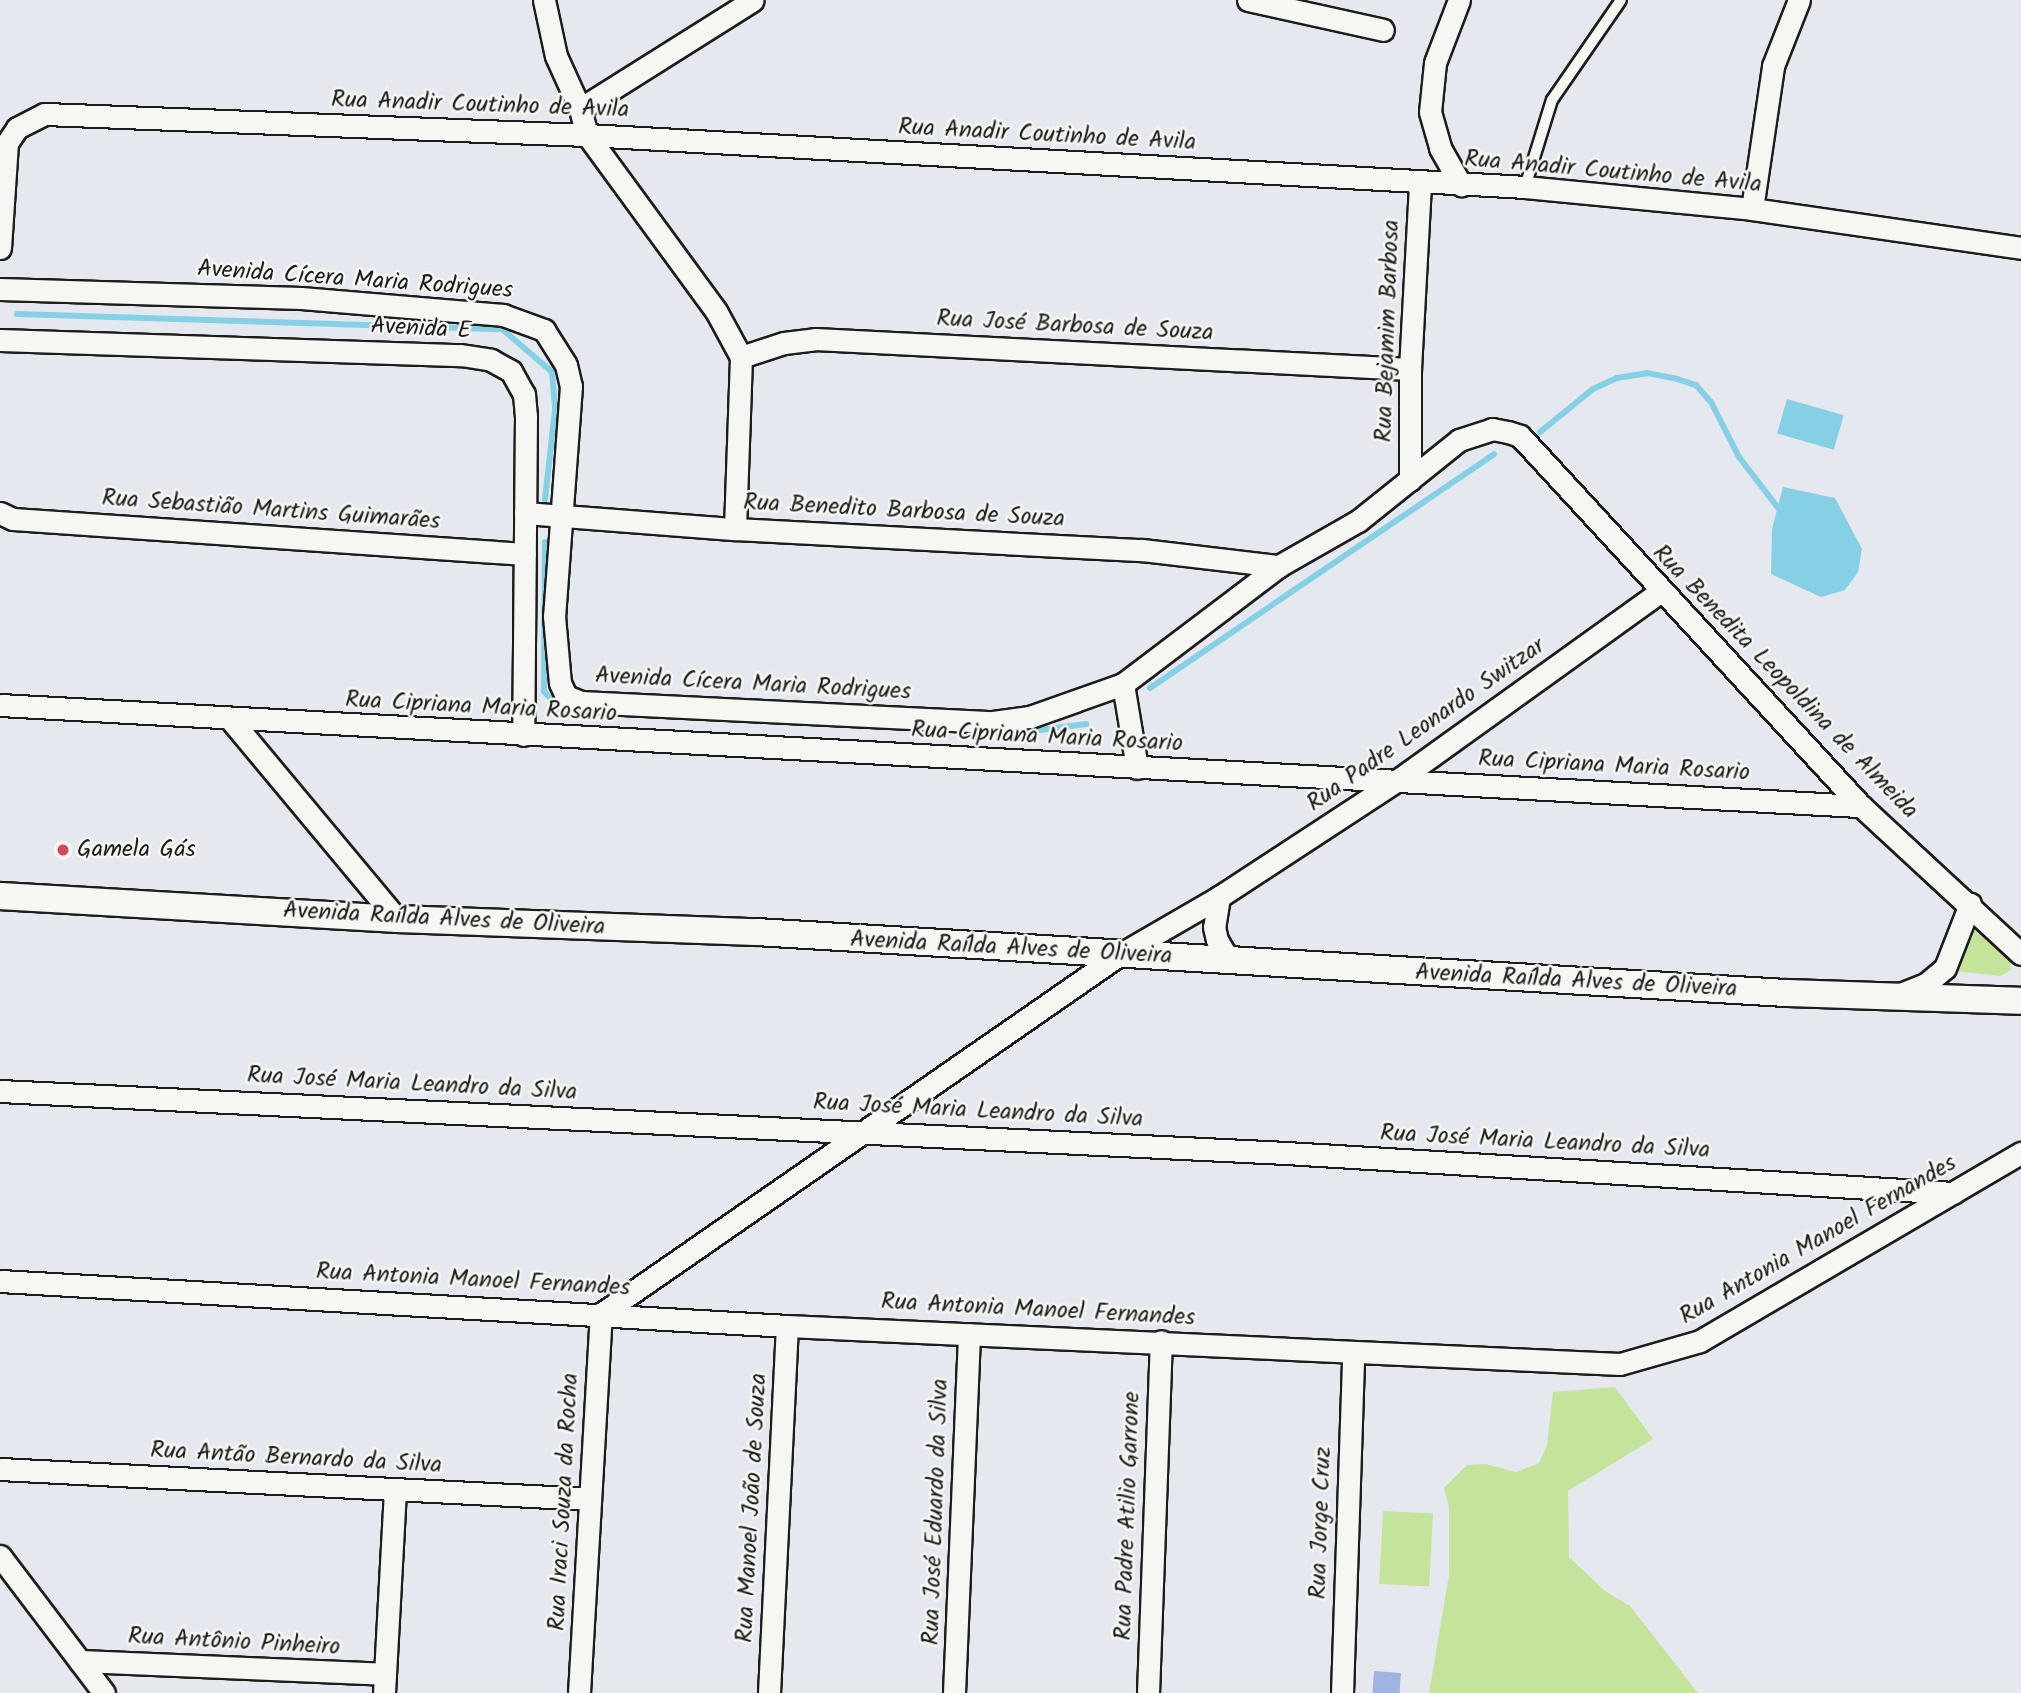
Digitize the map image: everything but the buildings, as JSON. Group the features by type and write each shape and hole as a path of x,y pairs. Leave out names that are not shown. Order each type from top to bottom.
{"street":[{"path":"544,0 556,56 580,109 587,135 716,311 741,357 735,529"},
{"path":"580,109 753,0"},
{"path":"1248,0 1382,30"},
{"path":"1459,0 1435,63 1430,112 1440,148 1461,185"},
{"path":"1752,209 1773,66 1799,0"},
{"name":"Rua Anadir Coutinho de Avila","path":"8,124 45,114 587,135 1525,187 1752,209 2021,248"},
{"path":"0,247 8,124"},
{"name":"Rua Bejamim Barbosa","path":"1410,480 1409,369 1420,183"},
{"name":"Avenida Cícera Maria Rodrigues","path":"0,289 301,298 526,320 544,330 558,348 571,386 554,616 557,671 566,696 581,702 993,722 1030,717 1123,684 1279,566 1358,521 1448,447 1475,432 1492,429 1520,436"},
{"name":"Rua José Barbosa de Souza","path":"741,357 784,343 815,339 1409,369"},
{"name":"Avenida E","path":"0,340 461,355 491,360 511,371 524,394 523,735"},
{"name":"Rua Benedita Leopoldina de Almeida","path":"1520,436 1660,592 1861,806 2021,954"},
{"name":"Rua Benedito Barbosa de Souza","path":"525,513 735,529 1129,549 1279,566"},
{"name":"Rua Sebastião Martins Guimarães","path":"7,516 525,554"},
{"name":"Rua Padre Leonardo Switzar","path":"601,1314 1119,955 1219,897 1398,780 1660,592"},
{"path":"1123,684 1137,768"},
{"name":"Rua Cipriana Maria Rosario","path":"0,705 231,720 1861,806"},
{"path":"231,720 397,919"},
{"name":"Avenida Raílda Alves de Oliveira","path":"0,896 397,919 756,932 1890,998 2021,1001"},
{"path":"1219,897 1214,927 1217,940 1224,954 1238,960"},
{"path":"1890,998 1927,983 1945,968 1970,904"},
{"name":"Rua José Maria Leandro da Silva","path":"0,1091 862,1131 1954,1193"},
{"name":"Rua Antonia Manoel Fernandes","path":"0,1281 786,1326 1161,1341 1353,1354 1620,1364 1661,1355 1700,1341 2021,1153"},
{"name":"Rua Iraci Souza da Rocha","path":"579,1693 601,1314"},
{"name":"Rua Manoel João de Souza","path":"769,1693 786,1326"},
{"name":"Rua José Eduardo da Silva","path":"954,1693 969,1334"},
{"name":"Rua Padre Atilio Garrone","path":"1148,1693 1161,1341"},
{"name":"Rua Jorge Cruz","path":"1342,1693 1353,1354"},
{"name":"Rua Antão Bernardo da Silva","path":"0,1469 590,1499"},
{"path":"384,1684 394,1489"},
{"path":"0,1556 103,1693"},
{"name":"Rua Antônio Pinheiro","path":"80,1661 384,1684"}],"lane":[{"path":"1525,187 1552,100 1621,0"}],"green space":[{"path":"1977,926 2009,957 2011,970 2001,976 1954,971"},
{"path":"1615,1387 1653,1439 1568,1491 1569,1557 1605,1591 1630,1606 1698,1693 1429,1693 1449,1575 1449,1507 1444,1488 1467,1465 1486,1464 1516,1472 1539,1463 1547,1445 1553,1392"},
{"path":"1383,1511 1433,1514 1429,1587 1379,1584"}],"water":[{"path":"1787,399 1844,415 1834,450 1777,434"},
{"path":"1783,487 1835,498 1862,549 1858,572 1845,590 1821,597 1771,574 1772,529"}],"waterway":[{"path":"17,314 502,329 552,372 555,410 545,499"},
{"path":"1540,432 1593,389 1617,378 1647,373 1696,385 1711,402 1739,457 1782,513"},
{"path":"1150,688 1494,454"},
{"path":"545,542 544,691 561,711 584,712"},
{"path":"990,732 1017,733 1086,724"}],"place":[{"name":"Gamela Gás","path":"63,850"}]}
